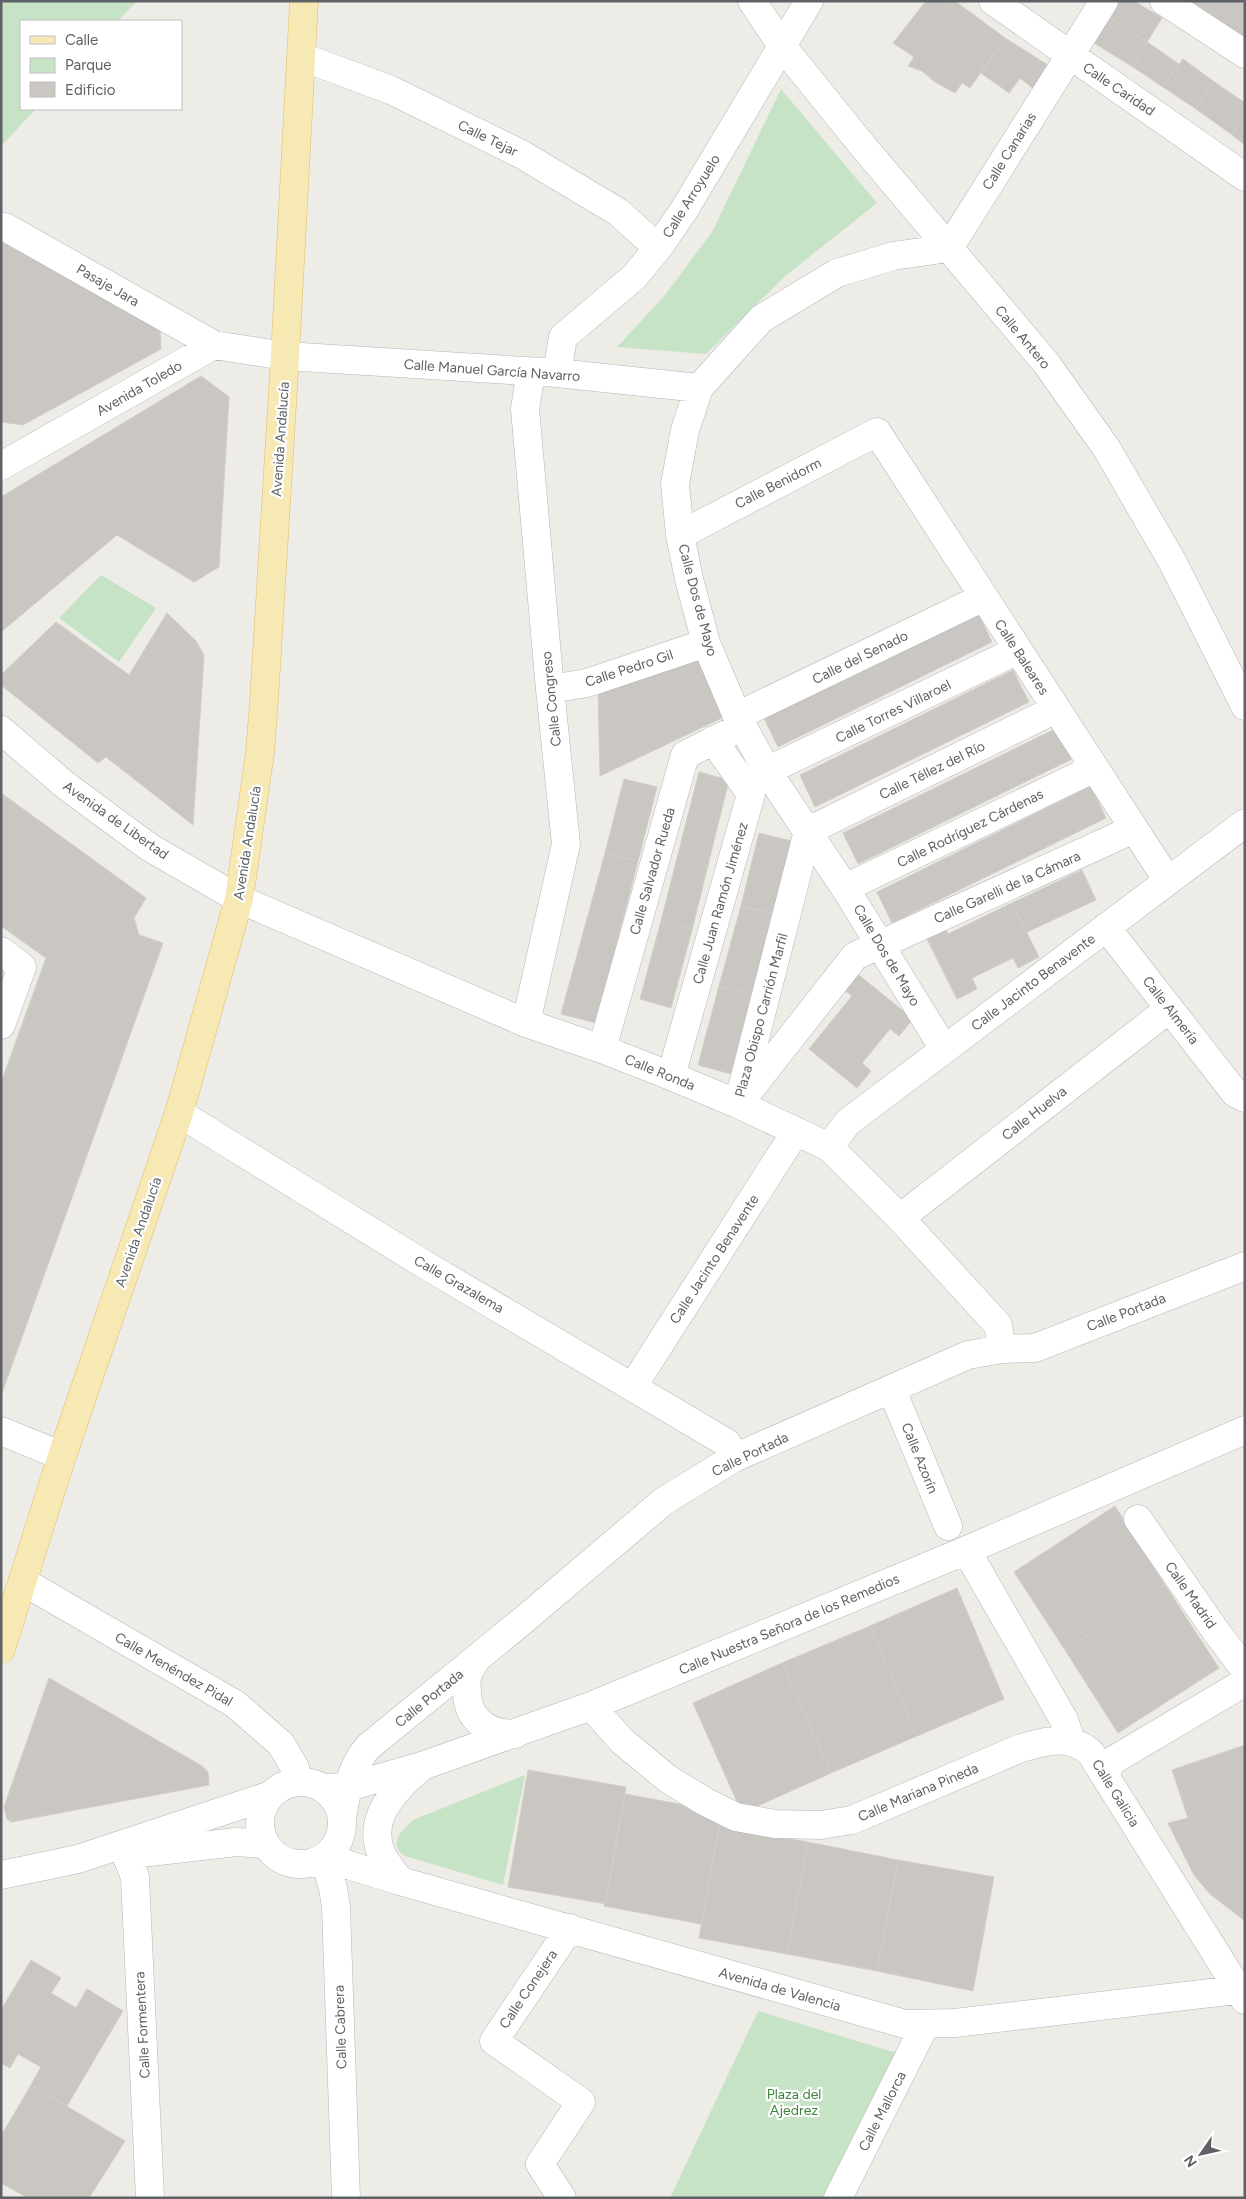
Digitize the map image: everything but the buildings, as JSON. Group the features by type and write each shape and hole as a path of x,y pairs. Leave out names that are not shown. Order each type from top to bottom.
{"main road":[{"name":"Avenida Andalucía","path":"1,1649 24,1582 62,1456 179,1113 239,899 261,744 285,356 304,1"}],"street":[{"name":"Calle Antero","path":"752,1 782,46 1046,363 1107,449 1172,561 1245,706"},
{"name":"Calle Arroyuelo","path":"544,372 563,337 634,277 658,248 684,210 809,1"},
{"name":"Calle Caridad","path":"992,1 1245,177"},
{"name":"Calle Canarias","path":"949,248 1104,1"},
{"path":"1164,1 1245,54"},
{"name":"Calle Tejar","path":"302,57 391,90 521,154 618,212 658,248"},
{"name":"Pasaje Jara","path":"1,227 6,227 214,345"},
{"name":"Calle Dos de Mayo","path":"944,1049 845,888 768,771 740,721 706,643 680,535 676,484 684,430 699,388 761,319 837,274 893,256 949,248"},
{"path":"214,345 285,356"},
{"name":"Avenida Toledo","path":"1,466 214,345"},
{"name":"Calle Manuel García Navarro","path":"285,356 544,372 699,388"},
{"name":"Calle Congreso","path":"526,1023 566,844 525,409 544,372"},
{"name":"Calle Benidorm","path":"680,535 877,432"},
{"name":"Calle Baleares","path":"877,432 1168,880"},
{"name":"Calle del Senado","path":"740,721 984,597"},
{"name":"Calle Pedro Gil","path":"550,689 587,683 706,643"},
{"name":"Calle Torres Villaroel","path":"768,771 1018,650"},
{"name":"Calle Téllez del Río","path":"808,831 1056,709"},
{"name":"Calle Salvador Rueda","path":"602,1049 685,755 713,740 740,721"},
{"name":"Avenida de Libertad","path":"1,730 65,785 149,847 239,899"},
{"name":"Calle Juan Ramón Jiménez","path":"671,1076 750,794 713,740"},
{"name":"Calle Rodríguez Cárdenas","path":"845,888 1095,768"},
{"name":"Calle Jacinto Benavente","path":"829,1147 848,1122 1245,823"},
{"name":"Calle Garelli de la Cámara","path":"880,944 1134,829"},
{"name":"Plaza Obispo Carrión Marfil","path":"738,1104 808,831"},
{"name":"Calle Ronda","path":"239,899 526,1023 602,1049 738,1104 829,1147 900,1218 998,1325 1002,1350"},
{"name":"Calle Almería","path":"1106,927 1240,1096"},
{"name":"Plaza Obispo Carrión Marfil","path":"738,1104 855,956 880,944"},
{"path":"1,951 22,967 1,1025"},
{"name":"Calle Huelva","path":"900,1218 1169,1008"},
{"name":"Calle Grazalema","path":"179,1113 422,1263 727,1443 734,1458"},
{"name":"Calle Jacinto Benavente","path":"633,1386 796,1131"},
{"name":"Calle Portada","path":"326,1856 337,1844 342,1832 342,1820 323,1786 664,1502 734,1458 968,1355 1035,1348 1245,1266"},
{"name":"Calle Azorín","path":"892,1390 948,1526"},
{"name":"Calle Nuestra Señora de los Remedios","path":"323,1786 422,1766 592,1706 960,1553 1245,1430"},
{"path":"1,1431 62,1456"},
{"name":"Calle Madrid","path":"1138,1519 1245,1670"},
{"path":"960,1553 968,1556 978,1571 1064,1720 1071,1741"},
{"name":"Calle Menéndez Pidal","path":"24,1582 235,1704 281,1744 295,1768 323,1786"},
{"path":"476,1660 466,1678 467,1700 474,1717 486,1728 501,1734 515,1734"},
{"path":"1105,1775 1112,1760 1245,1682"},
{"name":"Calle Mariana Pineda","path":"592,1706 622,1741 668,1779 704,1802 736,1817 775,1824 821,1825 852,1820 1021,1748 1050,1740 1071,1741"},
{"name":"Calle Galicia","path":"1071,1741 1080,1744 1090,1752 1243,1993"},
{"path":"400,1881 384,1857 379,1844 377,1825 382,1809 398,1786 422,1766"},
{"path":"78,1859 271,1795 284,1786 323,1786"},
{"path":"271,1795 264,1806 260,1818 261,1832 265,1844 274,1855 285,1862 298,1865 311,1863 326,1856"},
{"path":"1,1875 78,1859 236,1842 265,1844"},
{"name":"Calle Formentera","path":"126,1854 134,1876 150,2198"},
{"name":"Avenida de Valencia","path":"326,1856 400,1881 905,2024 955,2023 1243,1993"},
{"name":"Calle Cabrera","path":"326,1856 336,1907 346,2198"},
{"name":"Calle Conejera","path":"562,2198 540,2164 582,2102 494,2041 570,1928"},
{"name":"Calle Mallorca","path":"838,2198 926,2025"}],"green space":[{"path":"1,1 137,1 119,20 20,20 20,110 35,110 1,146"},
{"path":"781,89 877,203 784,277 706,354 617,347 665,295 712,232"},
{"path":"101,575 156,608 119,662 59,618"},
{"path":"525,1775 503,1885 405,1856 398,1850 396,1844 400,1833 413,1820"},
{"name":"Plaza del Ajedrez","path":"758,2011 900,2054 824,2198 670,2198"}]}
